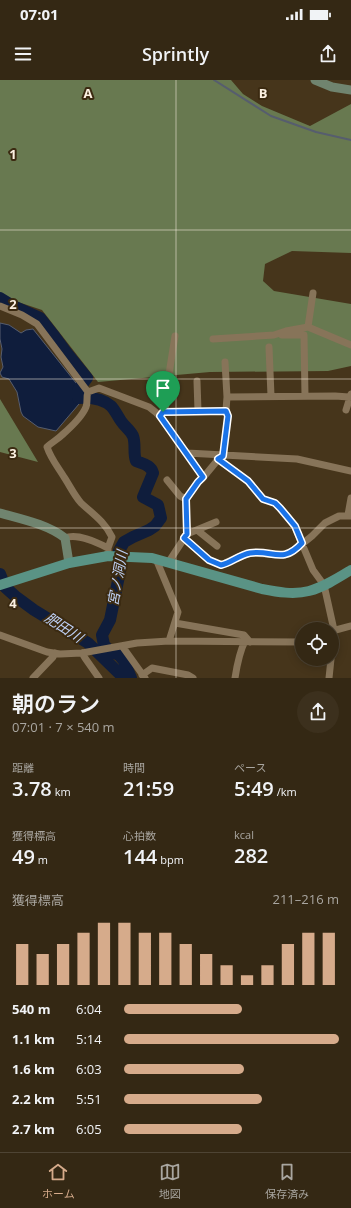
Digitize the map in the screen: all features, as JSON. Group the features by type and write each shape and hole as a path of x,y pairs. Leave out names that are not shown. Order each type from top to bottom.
{"main road":[{"path":"0,585 108,552 156,559 262,589 278,592 295,593 308,591 324,585 351,570"}],"street":[{"path":"315,80 332,87 351,90"},
{"path":"308,327 313,293"},
{"path":"0,306 22,315 37,324 88,392 88,403 82,414 61,436 52,441 47,447 53,461 74,495 104,524 112,537 108,552 96,543 70,536 65,538"},
{"path":"213,339 277,334 308,327 351,345"},
{"path":"277,334 279,336 304,335 305,396"},
{"path":"162,414 167,402 166,393 175,336"},
{"path":"269,347 271,396"},
{"path":"225,362 227,397 226,411 228,416 221,457 198,482 186,499 186,536 209,560 221,565 251,553 285,555 291,553 316,533 325,522 334,517 349,516 351,498"},
{"path":"197,380 198,411"},
{"path":"88,392 99,388 149,407 162,414 181,447 187,453 203,477"},
{"path":"227,397 350,396 346,410"},
{"path":"162,414 198,411 226,411"},
{"path":"187,453 221,457 297,459 351,471"},
{"path":"221,457 248,481 263,499 275,503 295,526 313,570 324,585 331,622"},
{"path":"167,480 180,496 186,499"},
{"path":"0,514 52,530 65,538 69,563"},
{"path":"168,563 186,536 216,522"},
{"path":"197,530 217,546"},
{"path":"156,559 178,612 169,641"},
{"path":"175,623 244,635 248,641"},
{"path":"339,629 351,626"},
{"path":"0,635 47,652 70,654 137,643 169,641 295,642"},
{"path":"235,678 241,648 248,641"},
{"path":"122,646 143,676 152,668 188,674 193,678"},
{"path":"33,678 55,653"},
{"path":"82,653 99,678"},
{"path":"329,678 330,666"}],"green space":[{"path":"0,80 231,80 243,94 262,106 310,126 351,104 351,253 292,251 265,264 263,281 274,291 351,304 351,366 328,371 210,372 98,382 42,310 0,296"},
{"path":"0,399 38,462 0,452"}],"water":[{"path":"0,323 9,325 21,333 26,330 33,329 80,388 79,404 56,431 38,427 23,416 17,392 9,379 2,377 0,373 3,367 1,357 2,349 0,339"}],"waterway":[{"path":"214,80 271,116 316,132 351,140"},
{"name":"宮ノ洞川","path":"0,298 13,306 40,318 87,378 78,390 78,398 104,401 111,406 133,436 136,461 149,466 152,470 153,473 143,497 158,505 161,518 155,526 149,530 124,542 119,551 120,571 110,620 102,635 104,645 110,651 119,655 124,661 131,678"},
{"name":"肥田川","path":"0,574 5,587 15,596 34,610 88,643 123,677 131,678"}],"route":[{"path":"226,411 228,416 223,456 218,459 248,481 263,499 275,503 280,508 295,526 302,543 291,553 285,555 251,553 221,565 209,560 184,538 187,534 186,499 203,477 160,416 163,412 226,411"}]}
